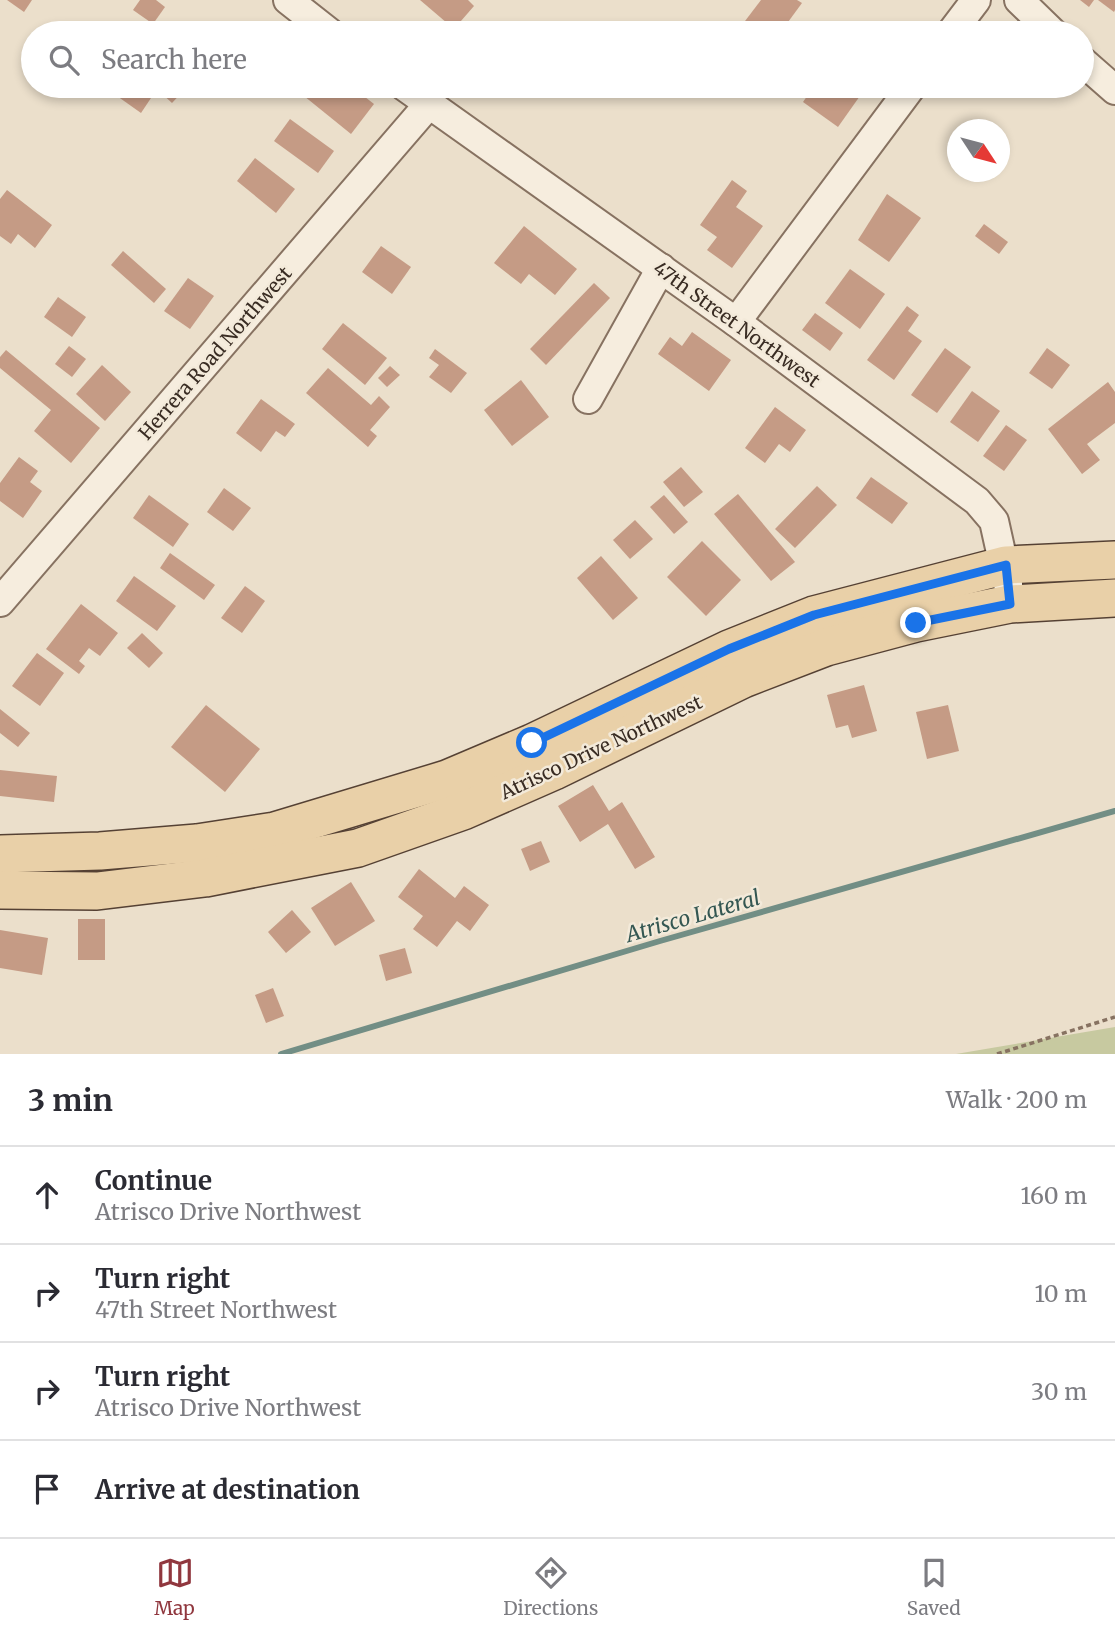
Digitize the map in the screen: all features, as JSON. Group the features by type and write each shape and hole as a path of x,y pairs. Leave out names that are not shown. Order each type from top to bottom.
{"main road":[{"name":"Atrisco Drive Northwest","path":"0,854 100,851 197,843 275,831 447,779 532,743 729,649 814,615 1006,565 1115,560"},
{"name":"Atrisco Drive Northwest","path":"0,890 97,891 205,878 358,848 463,811 555,771 743,679 826,647 1010,604 1115,598"}],"street":[{"path":"288,0 315,21"},
{"path":"960,21 976,0"},
{"path":"1020,0 1041,21"},
{"path":"1094,72 1115,90"},
{"name":"47th Street Northwest","path":"421,98 736,322 977,501 994,521 1006,565 1010,604"},
{"path":"736,322 903,98"},
{"name":"Herrera Road Northwest","path":"0,603 429,104"},
{"path":"588,399 661,268"}],"path":[{"path":"997,1054 1115,1017"}],"green space":[{"path":"1115,1027 1115,1054 956,1054"}],"building":[{"path":"7,0 32,0 24,12"},
{"path":"140,0 156,0 165,7 155,21 149,21 133,10"},
{"path":"420,0 468,0 474,6 461,21 445,21"},
{"path":"761,0 797,0 802,3 789,21 745,21"},
{"path":"1080,0 1094,0 1089,7"},
{"path":"1098,0 1115,0 1114,12"},
{"path":"120,98 151,98 141,113"},
{"path":"306,98 366,98 374,104 351,134"},
{"path":"806,98 859,98 838,127 803,102"},
{"path":"290,119 334,151 318,173 274,141"},
{"path":"255,158 295,189 276,213 237,181"},
{"path":"732,180 747,191 736,207 763,226 732,268 707,250 717,237 700,225"},
{"path":"7,190 52,225 35,248 18,234 11,244 0,236 0,199"},
{"path":"887,194 921,218 889,262 858,240"},
{"path":"984,224 1008,242 999,254 975,236"},
{"path":"524,226 577,269 555,295 529,274 521,284 494,263"},
{"path":"381,246 411,267 392,294 362,272"},
{"path":"123,251 166,289 154,303 111,265"},
{"path":"850,269 885,294 860,329 825,303"},
{"path":"188,278 214,296 190,329 164,311"},
{"path":"594,283 610,298 546,365 530,349"},
{"path":"58,297 86,317 72,337 44,317"},
{"path":"907,306 919,315 908,331 922,341 894,380 867,360"},
{"path":"815,313 843,333 830,351 802,330"},
{"path":"343,323 387,358 365,385 322,349"},
{"path":"692,332 731,360 709,391 658,354 670,337 682,346"},
{"path":"69,346 86,359 72,377 55,364"},
{"path":"945,348 971,367 937,413 911,395"},
{"path":"1047,348 1070,365 1052,389 1029,373"},
{"path":"435,349 467,373 451,393 429,377 439,365 429,358"},
{"path":"6,350 100,428 71,463 34,431 51,410 0,368 0,357"},
{"path":"102,365 131,392 105,421 76,394"},
{"path":"390,366 400,375 387,387 378,378"},
{"path":"328,368 371,405 379,396 390,407 370,430 377,436 368,447 306,393"},
{"path":"521,380 549,417 512,446 484,410"},
{"path":"1108,382 1115,392 1115,423 1087,444 1100,460 1082,474 1048,429"},
{"path":"972,391 1000,411 978,442 950,422"},
{"path":"261,399 295,424 285,437 276,431 261,452 236,433"},
{"path":"775,407 806,430 790,452 779,444 765,463 745,448"},
{"path":"1006,425 1027,440 1004,471 983,456"},
{"path":"19,457 38,471 30,482 42,491 23,518 0,501 0,483"},
{"path":"681,467 703,492 684,507 663,482"},
{"path":"871,477 908,503 892,524 856,498"},
{"path":"817,486 837,505 795,548 775,529"},
{"path":"224,488 251,508 233,531 207,512"},
{"path":"738,494 795,562 771,581 714,514"},
{"path":"149,495 189,524 173,547 133,518"},
{"path":"664,495 688,522 674,534 650,507"},
{"path":"635,520 653,539 630,559 613,540"},
{"path":"702,541 741,580 706,616 667,577"},
{"path":"170,553 215,585 204,600 160,568"},
{"path":"601,556 638,598 613,620 577,578"},
{"path":"134,576 176,606 157,631 116,601"},
{"path":"245,586 265,601 242,633 221,618"},
{"path":"81,604 118,633 100,656 89,648 79,661 85,666 79,674 46,649"},
{"path":"142,633 163,653 149,668 127,648"},
{"path":"37,653 64,673 40,706 12,686"},
{"path":"864,685 877,731 852,738 848,725 836,728 827,695"},
{"path":"206,705 260,749 225,792 171,747"},
{"path":"948,705 959,751 927,759 916,712"},
{"path":"0,709 30,733 18,747 0,733"},
{"path":"0,770 57,776 54,802 0,796"},
{"path":"593,785 609,811 622,802 655,857 635,869 608,824 580,842 558,806"},
{"path":"541,841 550,862 530,871 521,849"},
{"path":"419,869 455,898 464,886 489,905 470,931 457,921 437,947 413,929 423,916 398,897"},
{"path":"351,882 375,921 335,946 311,908"},
{"path":"292,910 311,932 286,953 268,932"},
{"path":"78,919 105,919 105,960 78,960"},
{"path":"0,930 48,938 42,975 0,968"},
{"path":"405,948 412,973 386,981 379,955"},
{"path":"273,988 284,1016 266,1023 255,995"}],"waterway":[{"name":"Atrisco Lateral","path":"281,1054 660,941 1115,811"}],"route":[{"path":"532,743 729,649 814,615 893,592 1006,565 1010,604 916,623"}]}
